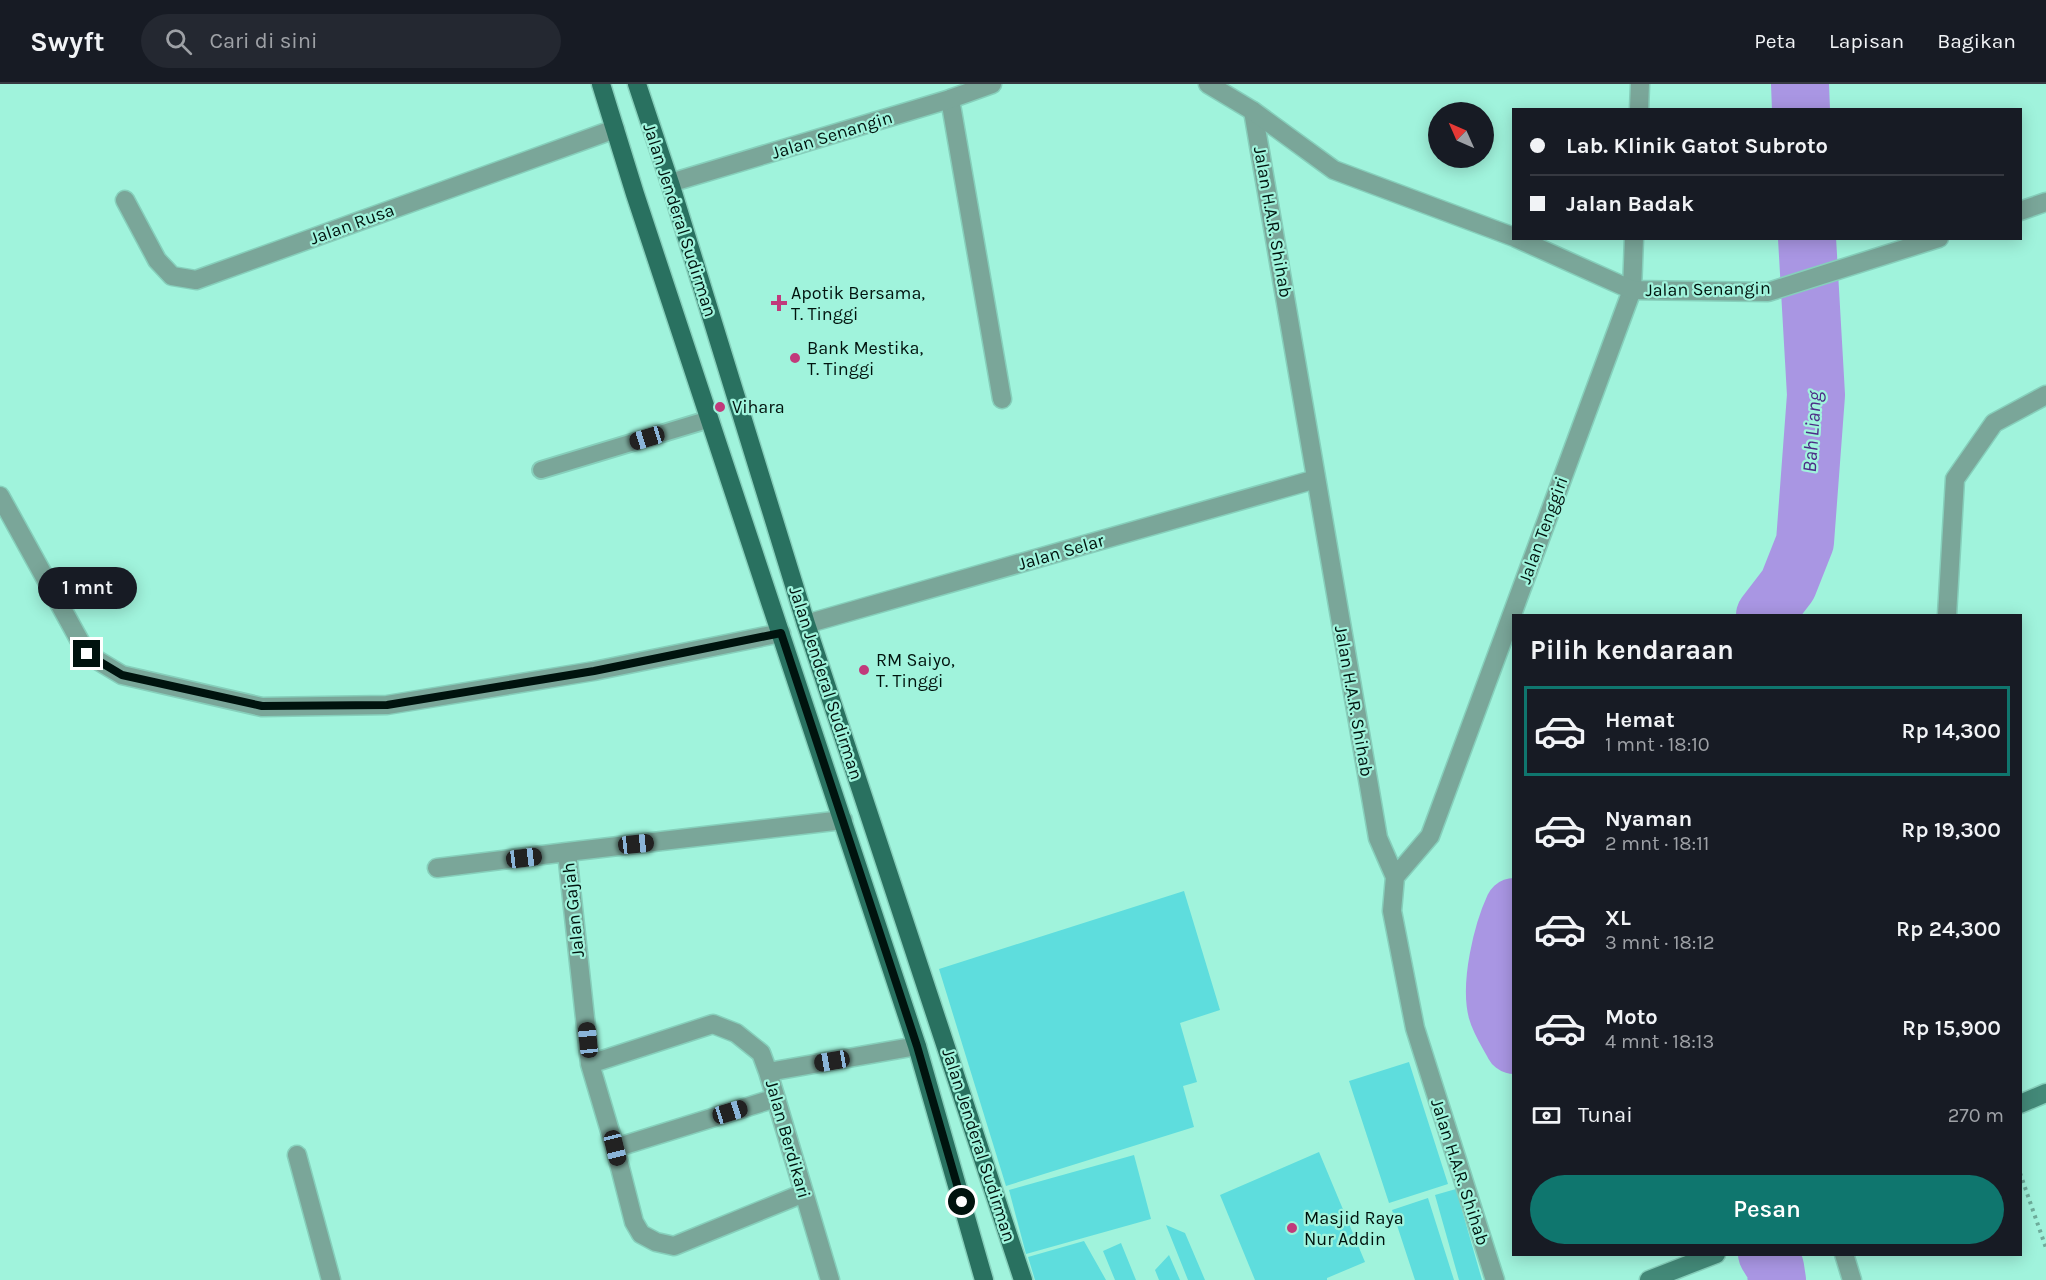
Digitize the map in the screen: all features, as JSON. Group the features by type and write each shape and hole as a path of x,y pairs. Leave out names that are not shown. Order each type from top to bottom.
{"main road":[{"name":"Jalan Jenderal Sudirman","path":"601,84 917,1046 984,1280"},
{"name":"Jalan Jenderal Sudirman","path":"637,84 670,183 806,624 1023,1280"},
{"path":"2022,1103 2046,1093"},
{"path":"1649,1280 1711,1256"}],"street":[{"name":"Jalan Senangin","path":"670,183 950,99 992,84"},
{"name":"Jalan Senangin","path":"1208,84 1232,90 1253,111 1334,170 1512,237"},
{"path":"1639,108 1640,84"},
{"path":"950,99 1002,399"},
{"name":"Jalan H.A.R. Shihab","path":"1253,111 1378,838 1395,877 1392,911 1415,1028 1495,1280"},
{"name":"Jalan Rusa","path":"125,200 157,260 172,276 196,280 615,129"},
{"path":"2022,210 2046,202"},
{"name":"Jalan Senangin","path":"1520,240 1632,290 1768,292 1933,240"},
{"name":"Jalan Tenggiri","path":"1512,614 1632,290 1634,240"},
{"path":"1947,614 1954,479 1994,423 2046,395"},
{"name":"Jalan Selar","path":"806,624 1316,479"},
{"path":"0,496 87,654 122,675 262,706 387,705 594,671 781,633"},
{"name":"Jalan Tenggiri","path":"1395,877 1430,836 1512,614"},
{"name":"Jalan Gajah","path":"804,1193 674,1246 656,1242 640,1234 634,1222 590,1064 567,852 843,820"},
{"path":"437,868 567,852"},
{"path":"590,1064 713,1024 736,1033 761,1053 768,1072"},
{"name":"Jalan Berdikari","path":"830,1280 768,1072 917,1046"},
{"path":"615,1148 776,1098"},
{"path":"297,1155 331,1280"},
{"path":"1845,1256 1852,1280"}],"lane":[{"path":"541,470 710,419"}],"path":[{"path":"2022,1179 2046,1248"}],"building":[{"path":"1184,891 1220,1010 1180,1023 1197,1082 1183,1086 1194,1127 1006,1186 939,969"},
{"path":"1409,1062 1448,1184 1389,1203 1349,1081"},
{"name":"Masjid Raya Nur Addin","path":"1319,1152 1365,1262 1327,1278 1327,1280 1255,1280 1220,1195"},
{"path":"1134,1155 1151,1219 1026,1254 1009,1190"},
{"path":"1456,1189 1482,1280 1459,1280 1435,1195"},
{"path":"1428,1198 1454,1280 1415,1280 1392,1210"},
{"path":"1166,1225 1185,1233 1205,1280 1188,1280"},
{"path":"1084,1241 1106,1280 1035,1280 1028,1257"},
{"path":"1121,1243 1136,1280 1115,1280 1103,1251"},
{"path":"1169,1255 1180,1280 1159,1280 1155,1270"}],"waterway":[{"name":"Bah Liang","path":"1800,84 1801,108"},
{"name":"Bah Liang","path":"1766,614 1788,585 1805,542 1816,395 1807,240"},
{"name":"Bah Liang","path":"1512,912 1505,930 1495,987 1498,1015 1512,1042"},
{"name":"Bah Liang","path":"1768,1256 1775,1267 1777,1280"}],"place":[{"name":"Apotik Bersama, T. Tinggi","path":"779,303"},
{"name":"Bank Mestika, T. Tinggi","path":"795,358"},
{"name":"Vihara","path":"720,407"},
{"name":"RM Saiyo, T. Tinggi","path":"864,670"},
{"name":"Masjid Raya Nur Addin","path":"1292,1228"}],"route":[{"path":"87,654 122,675 262,706 387,705 594,671 781,633 917,1046 962,1202"}]}
